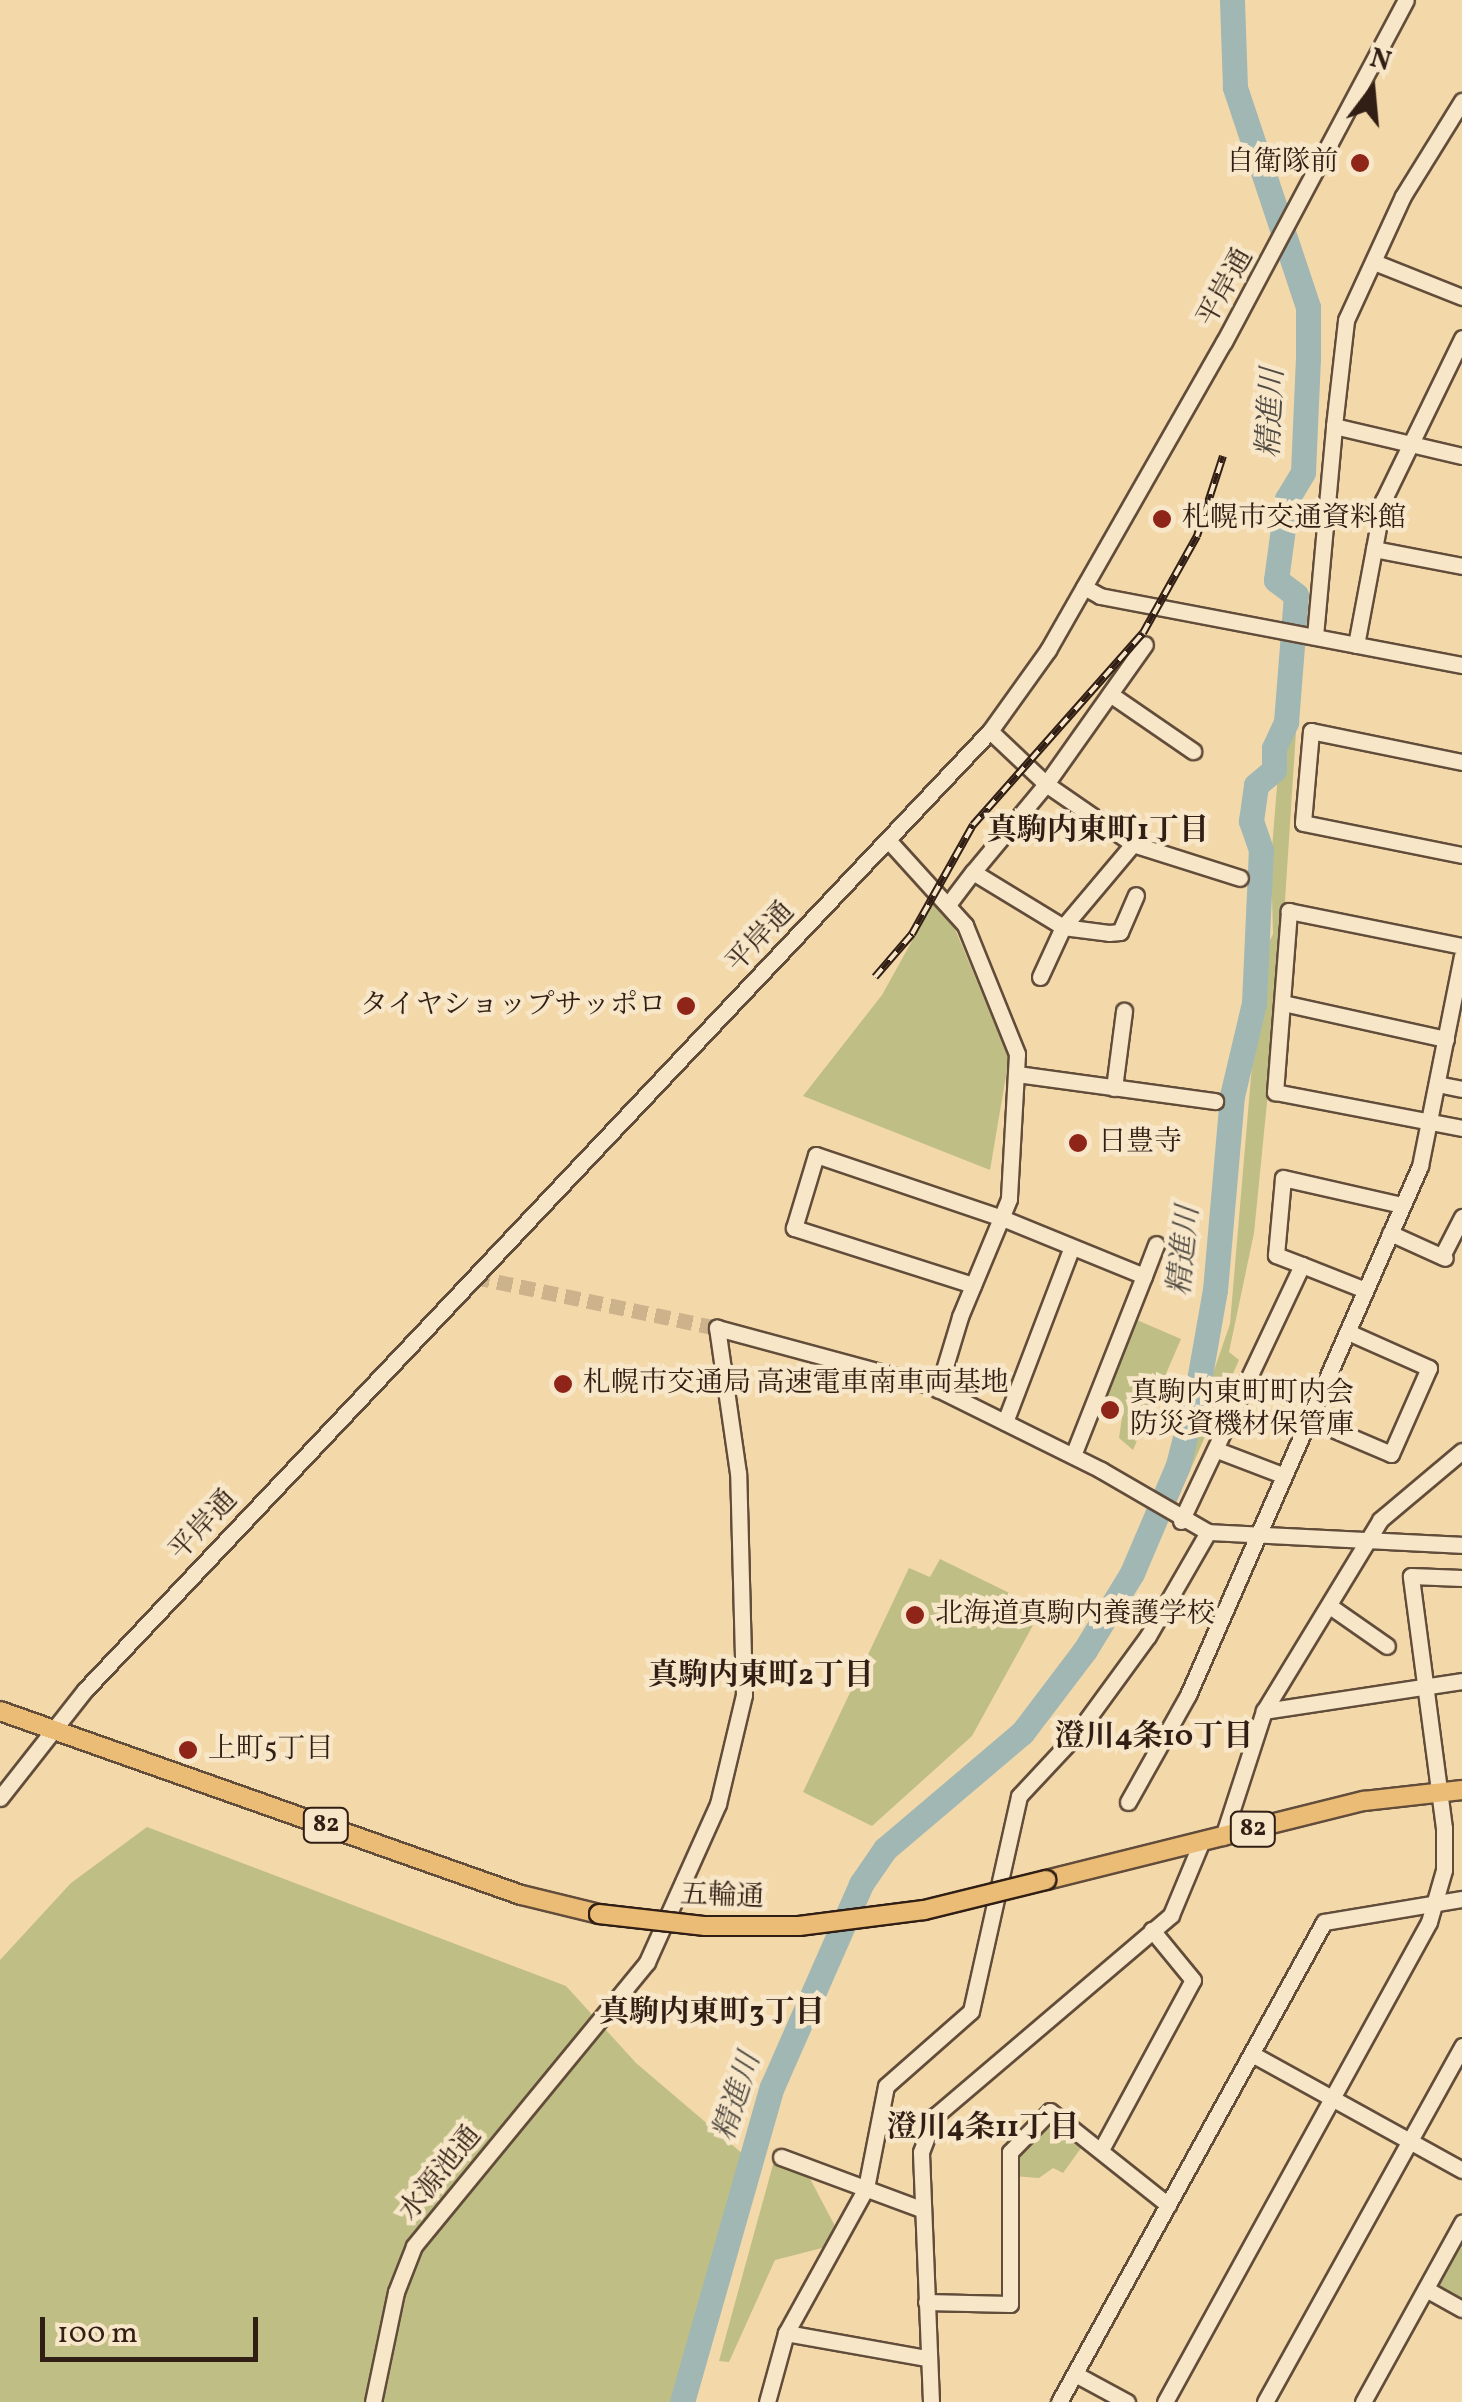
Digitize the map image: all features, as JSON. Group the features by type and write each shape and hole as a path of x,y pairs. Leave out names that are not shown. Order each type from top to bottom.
{"main road":[{"name":"五輪通","path":"0,1711 521,1896 600,1914 705,1926 798,1926 924,1910 1364,1802 1462,1790"}],"street":[{"name":"平岸通","path":"0,1798 54,1730 990,732 1084,587 1271,259 1406,0"},
{"path":"1310,635 1346,320 1403,196 1462,101"},
{"path":"1374,262 1462,298"},
{"path":"1356,644 1383,501 1462,338"},
{"path":"1334,426 1462,456"},
{"path":"1374,549 1462,566"},
{"path":"1084,587 1100,596 1462,665"},
{"path":"950,902 1046,784 1146,644"},
{"path":"1110,694 1194,752"},
{"path":"990,732 1046,784 1132,844 1240,878"},
{"path":"1462,762 1311,732 1303,824 1462,854"},
{"path":"888,840 950,902 965,924 1016,1054 1002,1218 973,1285 938,1390 1073,1455 1176,1518 1208,1532 1257,1538 1462,1545"},
{"path":"1040,976 1063,927 1132,844"},
{"path":"973,872 1063,927 1120,932 1136,895"},
{"path":"1462,946 1289,911 1275,1092 1462,1128"},
{"path":"1128,1802 1188,1695 1402,1204 1430,1120 1462,956"},
{"path":"1282,1003 1446,1039"},
{"path":"1114,1088 1124,1011"},
{"path":"1017,1074 1215,1101"},
{"path":"1437,1084 1462,1089"},
{"path":"973,1285 794,1228 816,1155 1002,1218 1144,1276"},
{"path":"1364,1290 1276,1255 1283,1178 1402,1204"},
{"path":"1390,1233 1444,1257 1462,1218"},
{"path":"1073,1455 1156,1244"},
{"path":"1005,1422 1072,1248"},
{"path":"1176,1518 1217,1450 1302,1265"},
{"name":"水源池通","path":"373,2402 396,2292 414,2246 612,2011 648,1962 707,1838 744,1695 738,1472 717,1328 938,1390"},
{"path":"1309,1419 1391,1454 1428,1368 1348,1332"},
{"path":"1217,1450 1282,1475"},
{"path":"1223,1837 1264,1710 1380,1520 1462,1450"},
{"path":"767,2402 786,2333 866,2188 886,2086 971,2011 1019,1796 1075,1736 1148,1636 1208,1532"},
{"path":"1165,2402 1334,2098 1436,1901 1444,1870 1442,1792 1411,1576 1462,1578"},
{"path":"1330,1607 1387,1646"},
{"path":"1264,1710 1462,1681"},
{"path":"930,2402 921,2152 936,2116 1172,1915 1201,1844"},
{"path":"1059,2402 1324,1922 1462,1899"},
{"path":"1102,2148 1193,1980 1152,1930"},
{"path":"1264,2402 1462,2046"},
{"path":"1252,2054 1462,2170"},
{"path":"926,2302 1010,2304 1010,2152 1050,2111 1102,2148 1168,2205"},
{"path":"781,2157 921,2209"},
{"path":"1363,2402 1462,2223"},
{"path":"1426,2289 1462,2309"},
{"path":"786,2333 927,2358"},
{"path":"1075,2374 1126,2402"}],"shaded area":[{"path":"1289,637 1302,639 1281,962 1254,1233 1229,1352 1239,1360 1176,1502 1170,1498 1230,1324 1261,959 1273,934 1271,861"},
{"path":"933,903 955,929 1009,1058 990,1170 803,1096 882,995"},
{"path":"1130,1317 1181,1339 1133,1450 1119,1438 1123,1411 1096,1401"},
{"path":"940,1559 1042,1609 972,1736 872,1826 803,1792 909,1568 930,1577"},
{"path":"147,1827 566,1986 636,2063 744,2155 676,2402 0,2402 0,1960 71,1883"},
{"path":"1042,2124 1081,2148 1063,2173 1053,2168 1039,2178 1013,2176 1014,2154"},
{"path":"774,2161 806,2171 836,2228 826,2247 775,2260 729,2362 719,2361"},
{"path":"1462,2244 1462,2300 1438,2287"}],"waterway":[{"name":"精進川","path":"682,2402 772,2087 861,1884 885,1849 1022,1733 1085,1650 1132,1573 1178,1465 1198,1386 1215,1290 1232,1096 1254,1003 1261,850 1251,821 1256,785 1274,770 1274,748 1286,722 1296,595 1276,580 1287,499 1303,472 1308,359 1308,307 1235,87 1232,0"}],"tunnel":[{"path":"475,1277 717,1328"}],"railway":[{"path":"875,977 912,934 973,825 1143,633 1197,536 1223,456"}],"place":[{"name":"自衛隊前","path":"1360,163"},
{"name":"札幌市交通資料館","path":"1162,519"},
{"name":"タイヤショップサッポロ","path":"686,1006"},
{"name":"日豊寺","path":"1078,1143"},
{"name":"札幌市交通局 高速電車南車両基地","path":"563,1384"},
{"name":"真駒内東町町内会 防災資機材保管庫","path":"1110,1410"},
{"name":"北海道真駒内養護学校","path":"915,1615"},
{"name":"上町5丁目","path":"188,1750"}],"district":[{"name":"真駒内東町1丁目","path":"1098,831"},
{"name":"真駒内東町2丁目","path":"761,1676"},
{"name":"澄川4条10丁目","path":"1154,1737"},
{"name":"真駒内東町3丁目","path":"712,2013"},
{"name":"澄川4条11丁目","path":"983,2128"}]}
